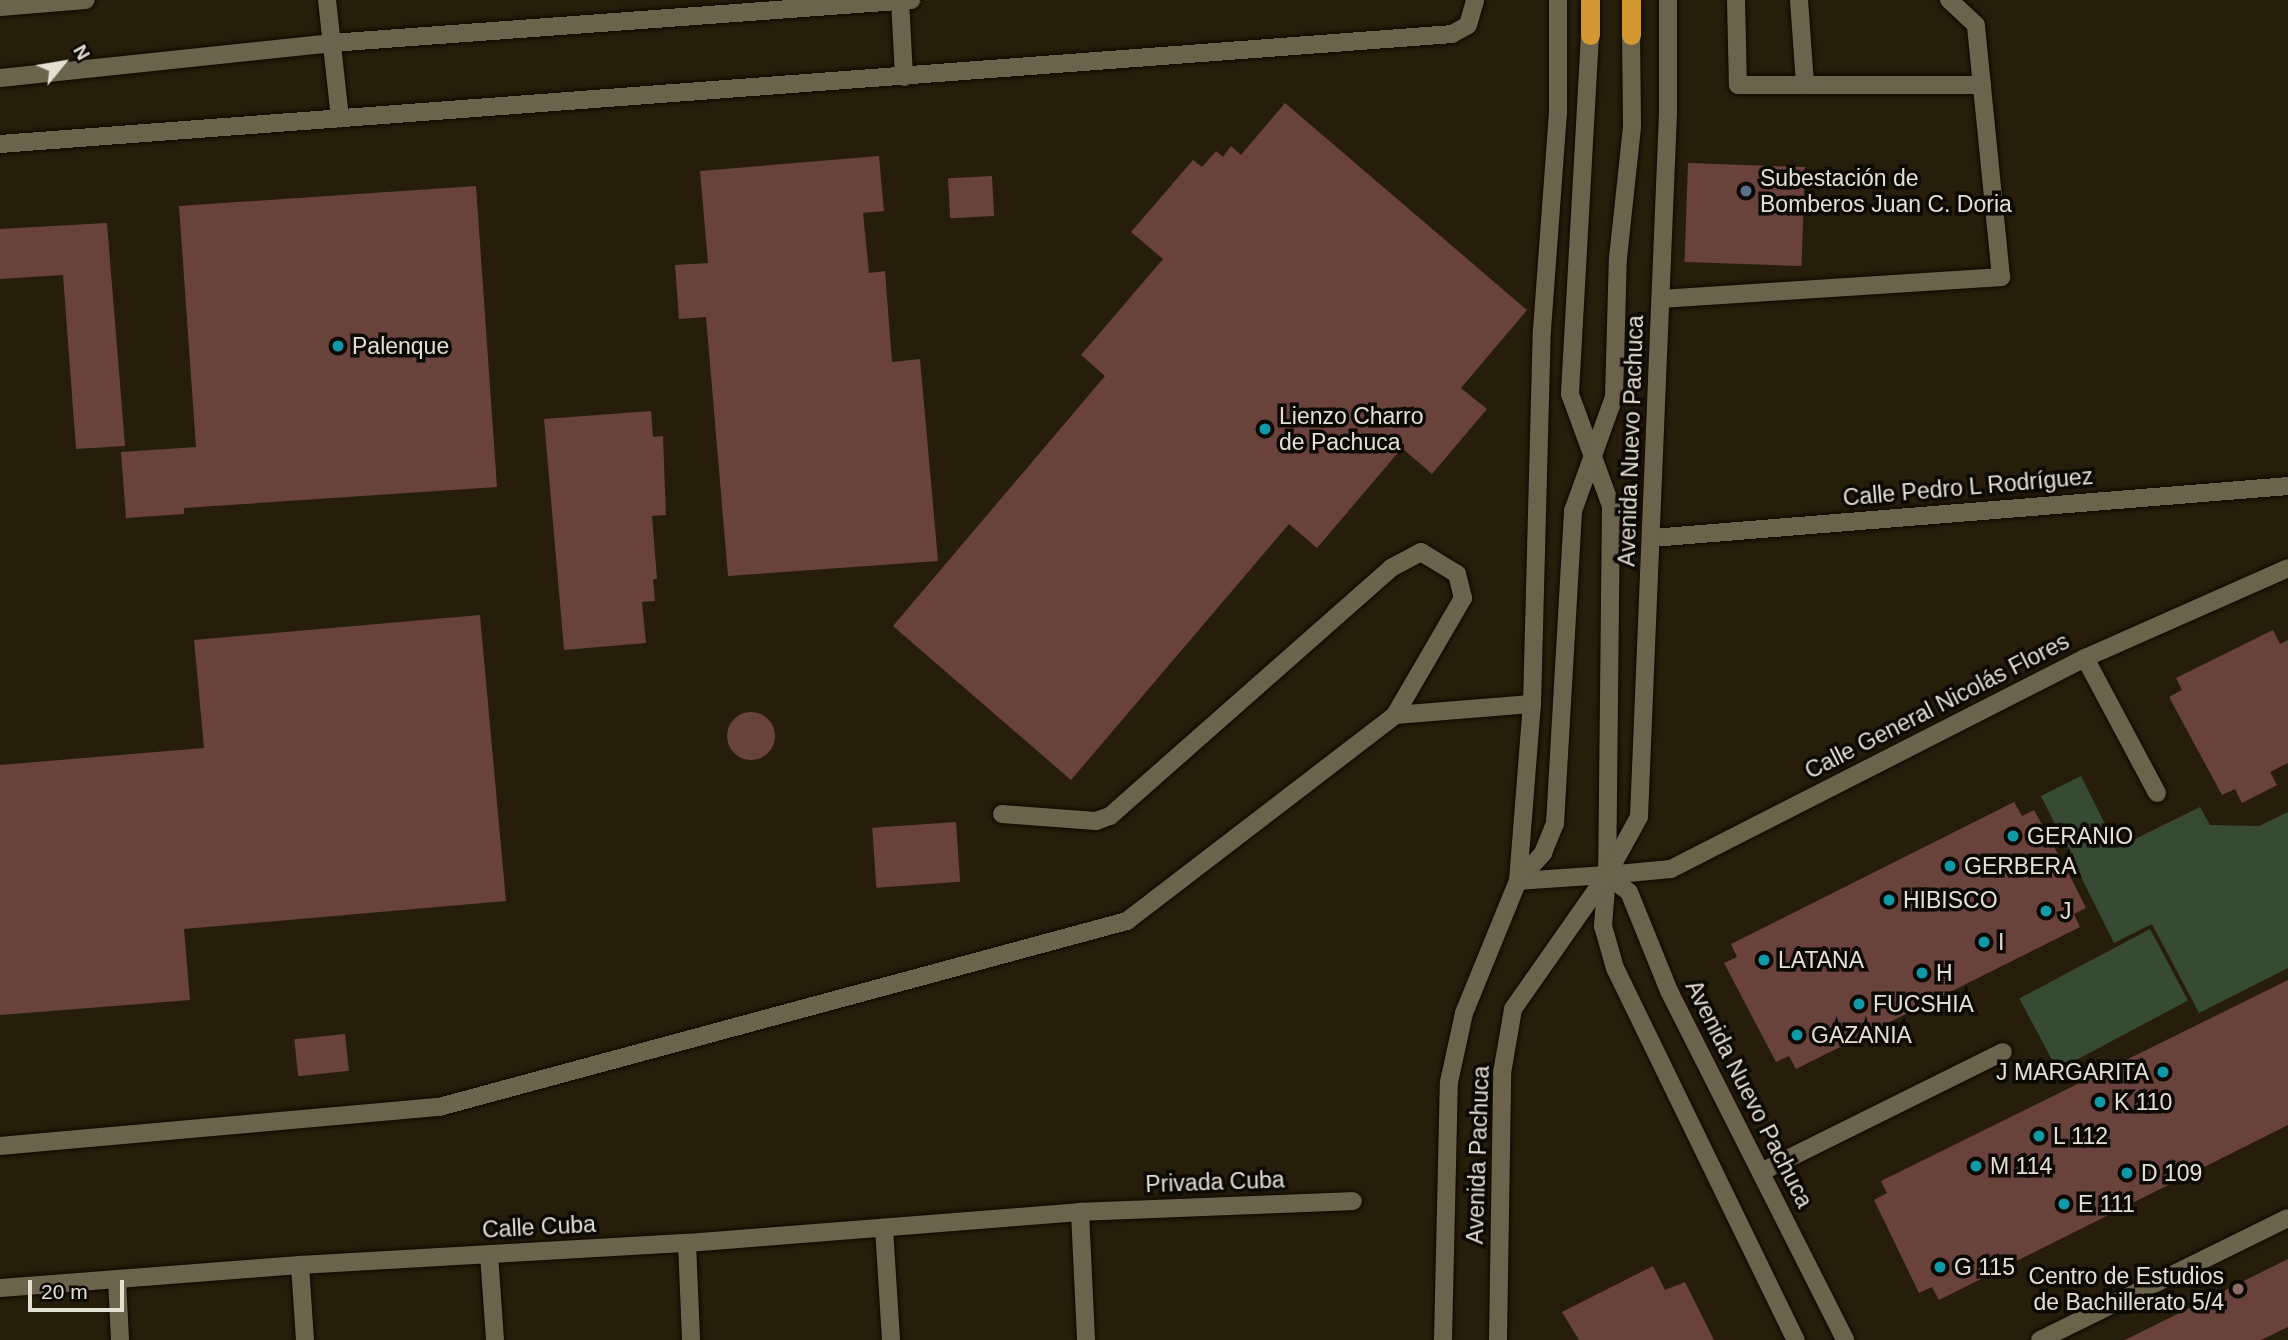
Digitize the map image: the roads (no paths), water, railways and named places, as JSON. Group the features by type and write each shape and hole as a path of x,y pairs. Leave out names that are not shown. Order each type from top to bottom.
{"highway":[{"path":"1590,0 1590,35"},
{"path":"1631,0 1632,35"}],"street":[{"path":"0,7 86,0"},
{"path":"327,0 340,118"},
{"path":"900,0 904,77"},
{"path":"0,78 331,43 911,0"},
{"path":"0,144 1452,34 1468,25 1475,0"},
{"path":"1518,881 1532,704 1542,330 1558,112 1558,0"},
{"name":"Avenida Nuevo Pachuca","path":"1668,0 1661,299 1639,817 1606,875 1602,926 1615,968 1797,1340"},
{"path":"1736,0 1738,85 1982,85"},
{"path":"1799,0 1805,83"},
{"path":"1661,299 2001,277 1976,25 1949,0"},
{"path":"1590,35 1570,394 1611,506 1606,875"},
{"path":"1518,881 1544,853 1555,824 1573,511 1614,397 1618,258 1632,126 1632,35"},
{"name":"Calle Pedro L Rodríguez","path":"1652,538 2288,486"},
{"path":"0,1146 439,1107 1127,921 1395,715 1463,598 1457,573 1422,552 1391,568 1110,816 1096,821 1002,814"},
{"name":"Calle General Nicolás Flores","path":"1518,881 1671,869 2085,658 2288,568"},
{"path":"2085,658 2157,793"},
{"path":"1395,715 1532,704"},
{"name":"Avenida Nuevo Pachuca","path":"1606,875 1629,892 1669,991 1845,1340"},
{"name":"Avenida Pachuca","path":"1498,1340 1502,1073 1513,1009 1606,875"},
{"name":"Avenida Pachuca","path":"1443,1340 1449,1082 1471,988 1518,881"},
{"path":"1761,1172 2003,1052"},
{"name":"Privada Cuba","path":"1080,1212 1353,1201"},
{"path":"1080,1212 1086,1340"},
{"name":"Calle Cuba","path":"0,1288 300,1265 687,1244 1080,1212"},
{"path":"2040,1340 2288,1218"},
{"path":"884,1228 891,1340"},
{"path":"687,1244 691,1340"},
{"path":"489,1254 495,1340"},
{"path":"300,1265 304,1340"},
{"path":"117,1280 120,1340"}],"place":[{"name":"Subestación de Bomberos Juan C. Doria","path":"1746,191"},
{"name":"Palenque","path":"338,346"},
{"name":"Lienzo Charro de Pachuca","path":"1265,429"},
{"name":"GERANIO","path":"2013,836"},
{"name":"GERBERA","path":"1950,866"},
{"name":"HIBISCO","path":"1889,900"},
{"name":"J","path":"2046,911"},
{"name":"I","path":"1984,942"},
{"name":"LATANA","path":"1764,960"},
{"name":"H","path":"1922,973"},
{"name":"FUCSHIA","path":"1859,1004"},
{"name":"GAZANIA","path":"1797,1035"},
{"name":"J MARGARITA","path":"2163,1072"},
{"name":"K 110","path":"2100,1102"},
{"name":"L 112","path":"2039,1136"},
{"name":"M 114","path":"1976,1166"},
{"name":"D 109","path":"2127,1173"},
{"name":"E 111","path":"2064,1204"},
{"name":"G 115","path":"1940,1267"},
{"name":"Centro de Estudios de Bachillerato 5/4","path":"2238,1289"}]}
